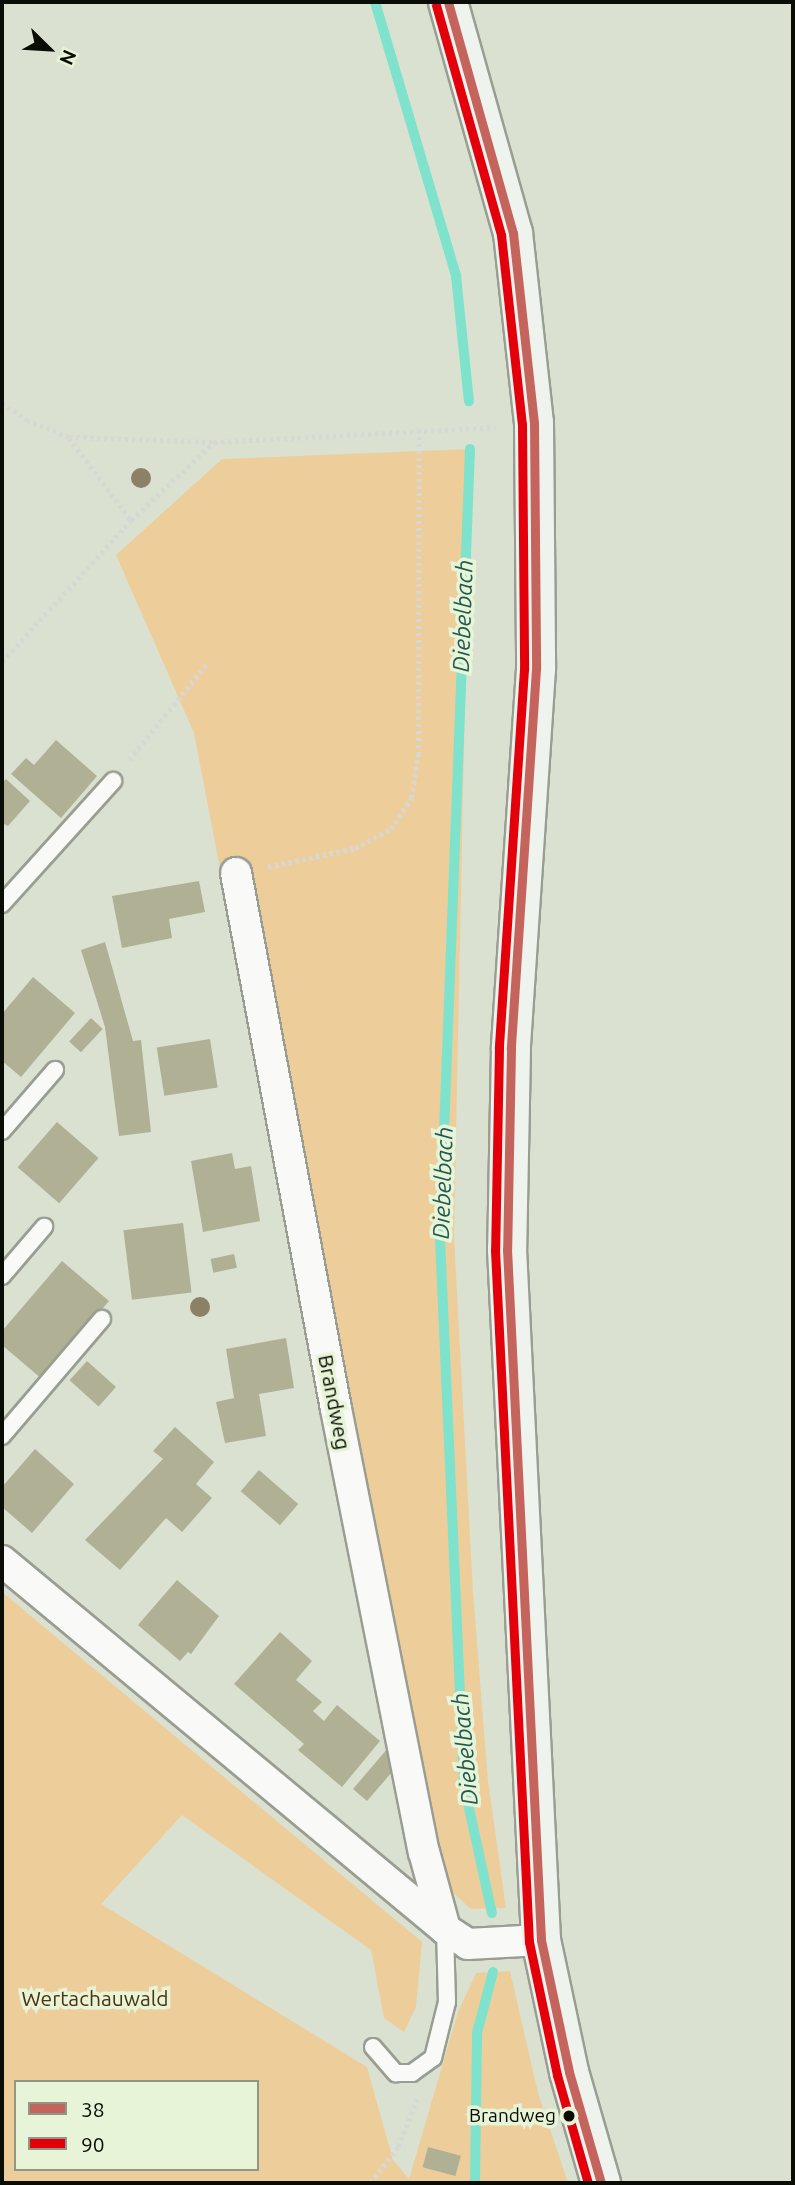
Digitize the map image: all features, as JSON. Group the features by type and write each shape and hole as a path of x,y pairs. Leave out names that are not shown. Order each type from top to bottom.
{"street":[{"path":"448,2 513,233 534,423 536,669 511,1049 507,1249 541,1940 569,2072 601,2183"},
{"name":"Brandweg","path":"236,873 341,1436 425,1852 445,1929"},
{"path":"2,1561 445,1929 468,1944 541,1940"}],"lane":[{"path":"2,904 113,781"},
{"path":"2,1131 55,1070"},
{"path":"2,1276 44,1227"},
{"path":"2,1436 102,1319"},
{"path":"373,2047 396,2073 412,2073 433,2058 447,2002 445,1929"}],"path":[{"path":"2,403 27,420 69,437 214,442 502,427 500,414"},
{"path":"236,873 355,848 391,829 411,798 418,755 419,430"},
{"path":"69,437 131,520"},
{"path":"2,662 131,520 214,442"},
{"path":"113,781 206,665"},
{"path":"370,2183 398,2147 433,2058"}],"green space":[{"path":"470,449 454,1236 473,1592 488,1781 506,1908 471,1909 442,1883 248,883 219,864 194,733 116,555 222,459"},
{"name":"Wertachauwald","path":"2,1592 422,1942 416,2007 404,2032 384,2018 371,1950 182,1815 101,1904 367,2067 393,2160 409,2179 458,2012 476,1973 510,1971 538,2093 568,2183 2,2183"}],"building":[{"path":"56,740 97,776 61,818 11,774 26,758 34,765"},
{"path":"6,779 30,801 8,826 2,823 2,783"},
{"path":"199,881 205,912 169,919 172,938 122,948 112,896"},
{"path":"105,942 133,1041 141,1040 151,1132 119,1136 105,1027 81,950"},
{"path":"33,977 75,1013 21,1077 2,1061 2,1014"},
{"path":"91,1018 103,1029 81,1052 69,1041"},
{"path":"210,1039 218,1087 164,1096 157,1047"},
{"path":"57,1122 99,1158 59,1203 18,1167"},
{"path":"232,1153 235,1169 251,1166 260,1221 203,1232 191,1161"},
{"path":"183,1223 192,1292 132,1300 123,1230"},
{"path":"234,1254 237,1268 213,1273 211,1259"},
{"path":"62,1261 109,1301 43,1380 2,1345 2,1331"},
{"path":"286,1338 294,1388 259,1394 266,1436 225,1443 216,1402 234,1398 226,1349"},
{"path":"87,1361 116,1387 99,1406 70,1380"},
{"path":"175,1427 214,1462 196,1484 212,1498 182,1532 166,1518 120,1570 85,1540 163,1459 153,1451"},
{"path":"35,1449 74,1484 32,1533 2,1507 2,1487"},
{"path":"259,1470 298,1504 280,1525 241,1491"},
{"path":"177,1580 219,1616 191,1654 188,1652 180,1661 138,1625"},
{"path":"280,1632 312,1661 296,1680 322,1702 313,1711 324,1721 337,1705 380,1741 342,1787 298,1750 304,1744 234,1684"},
{"path":"388,1748 392,1772 367,1801 353,1789"},
{"path":"428,2147 461,2156 455,2176 423,2167"}],"waterway":[{"name":"Diebelbach","path":"375,2 456,276 469,401"},
{"name":"Diebelbach","path":"470,449 440,1238 464,1785 492,1913"},
{"name":"Diebelbach","path":"475,2183 477,2033 493,1972"}],"transit line":[{"name":"38","path":"448,2 513,233 534,423 536,669 511,1049 507,1249 541,1940 569,2072 601,2183"},
{"name":"90","path":"436,5 501,235 522,424 524,669 499,1048 495,1250 529,1942 557,2075 588,2183"}],"place":[{"name":"Brandweg","path":"569,2116"}]}
